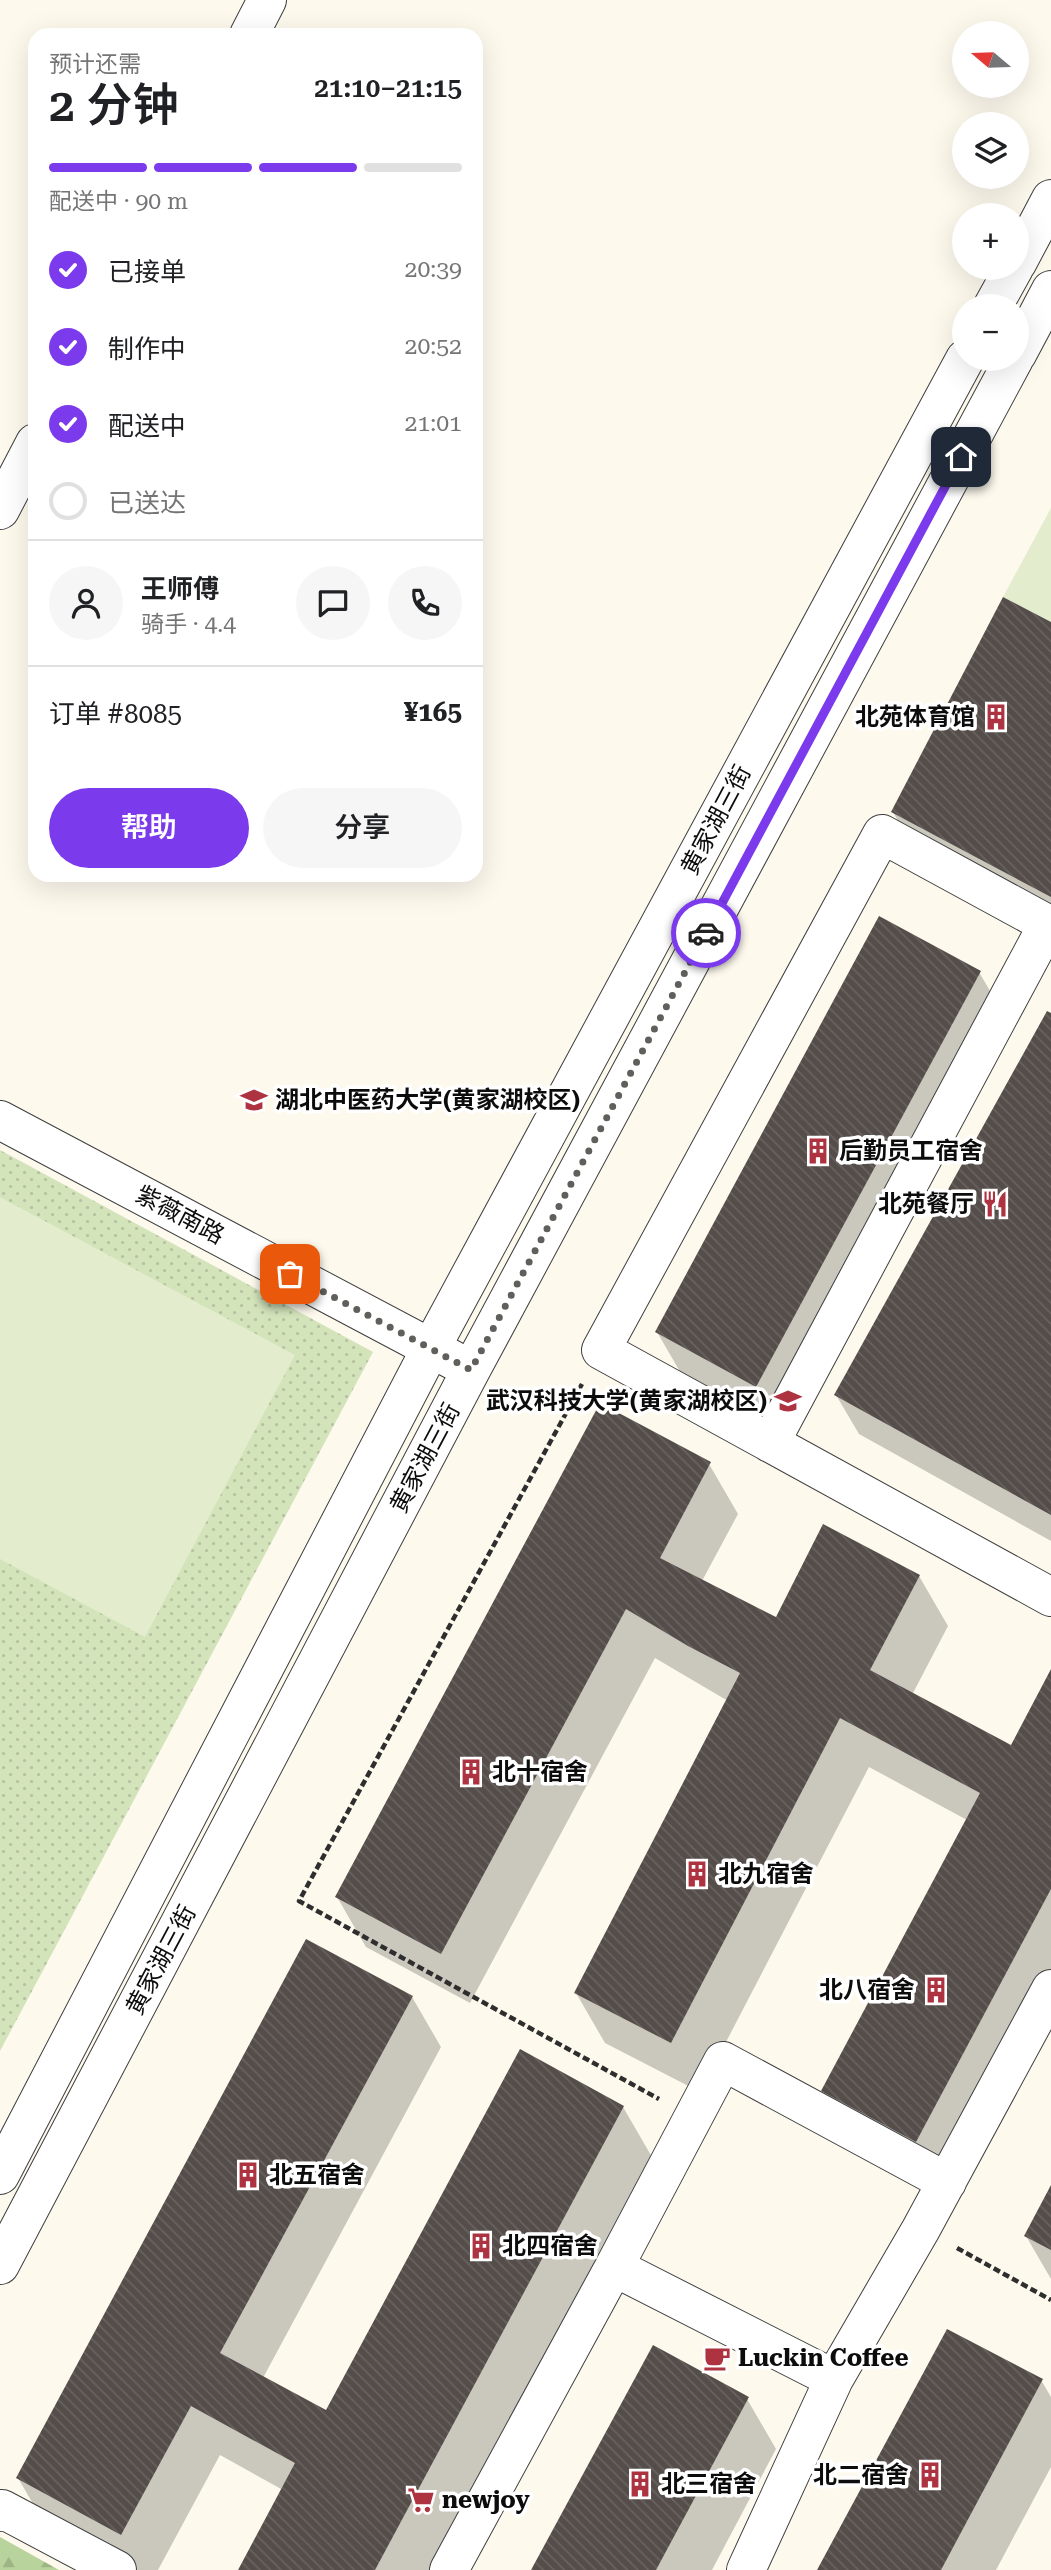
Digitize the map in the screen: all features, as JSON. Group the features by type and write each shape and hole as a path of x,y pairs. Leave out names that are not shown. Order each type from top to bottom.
{"street":[{"path":"252,28 267,0"},
{"path":"1029,240 1051,199"},
{"path":"1029,331 1051,290"},
{"name":"黄家湖三街","path":"0,2175 431,1348 959,371"},
{"name":"黄家湖三街","path":"0,2265 471,1370 1008,371"},
{"path":"0,510 28,456"},
{"path":"769,1443 1050,925 882,834 601,1350 769,1443 1051,1597"},
{"name":"紫薇南路","path":"0,1119 471,1370"},
{"path":"746,2570 834,2379 921,2229 1051,1989"},
{"path":"449,2570 723,2061 947,2182"},
{"path":"614,2267 834,2379"},
{"path":"0,2512 2,2509 117,2570"}],"path":[{"path":"563,1419 299,1901 693,2118"},
{"path":"921,2229 1051,2300"}],"green space":[{"path":"1051,508 1051,622 1003,597"},
{"path":"0,1150 373,1352 0,2051"},
{"path":"0,1197 295,1355 145,1637 0,1559"},
{"path":"0,2537 59,2570 0,2570"}],"building":[{"name":"北苑体育馆","path":"1003,597 1051,622 1051,897 891,812"},
{"name":"后勤员工宿舍","path":"879,916 981,971 756,1387 655,1332"},
{"name":"北苑餐厅","path":"1047,1011 1051,1013 1051,1515 834,1395"},
{"path":"600,1403 711,1462 660,1558 776,1617 823,1524 920,1575 870,1670 1011,1745 1051,1669 1051,1889 916,2142 821,2091 980,1793 840,1718 671,2043 574,1993 740,1673 626,1609 441,1954 335,1897"},
{"path":"306,1939 413,1996 220,2353 326,2410 520,2049 624,2106 375,2570 238,2570 295,2463 191,2406 121,2535 16,2478"},
{"path":"1051,2185 1051,2250 1024,2236"},
{"name":"北二宿舍","path":"947,2329 1043,2379 941,2570 817,2570"},
{"name":"北三宿舍","path":"653,2345 749,2397 656,2570 531,2570"}],"way so far":[{"path":"290,1274 471,1370 706,933"}],"place":[{"name":"北苑体育馆","path":"996,717"},
{"name":"湖北中医药大学(黄家湖校区)","path":"254,1100"},
{"name":"后勤员工宿舍","path":"818,1151"},
{"name":"北苑餐厅","path":"995,1204"},
{"name":"武汉科技大学(黄家湖校区)","path":"788,1401"},
{"name":"北十宿舍","path":"471,1772"},
{"name":"北九宿舍","path":"697,1874"},
{"name":"北八宿舍","path":"936,1990"},
{"name":"北五宿舍","path":"248,2175"},
{"name":"北四宿舍","path":"481,2246"},
{"name":"Luckin Coffee","path":"717,2358"},
{"name":"北二宿舍","path":"930,2475"},
{"name":"北三宿舍","path":"640,2484"},
{"name":"newjoy","path":"421,2500"}],"route":[{"path":"706,933 961,457"}]}
